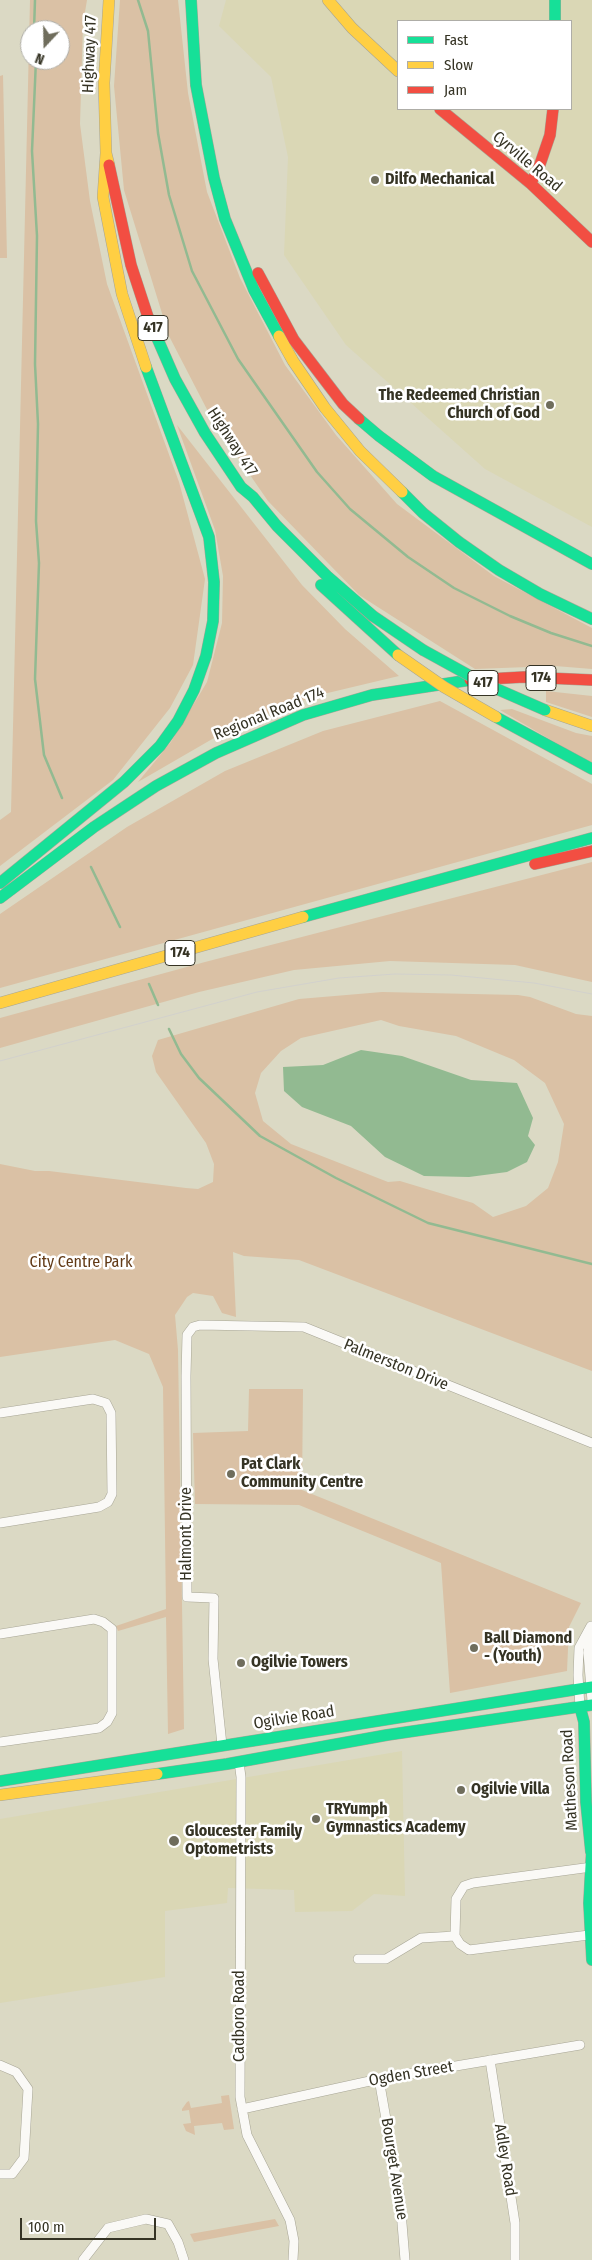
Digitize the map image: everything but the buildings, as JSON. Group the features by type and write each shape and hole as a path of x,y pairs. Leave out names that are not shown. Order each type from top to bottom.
{"main road":[{"name":"Highway 417","path":"109,0 104,73 106,153 125,243 141,297 175,379 191,409 241,487 253,497 287,537 327,576 373,616 423,650 463,673 545,710 592,726"},
{"path":"191,0 196,84 214,178 235,246 268,317 293,361 325,408 360,451 423,514 471,551 525,586 592,619"},
{"path":"328,0 352,28 397,70"},
{"path":"555,0 555,20"},
{"name":"Cyrville Road","path":"441,110 530,183 592,242"},
{"path":"530,183 537,173 550,136 554,110"},
{"path":"0,883 124,782 160,746 178,721 194,690 204,664 213,621 214,582 209,538 200,509 137,341 122,294 103,197 106,153"},
{"path":"214,178 255,268 282,319 318,374 344,404 379,436 427,472 592,564"},
{"path":"241,487 246,501 288,551 350,613 398,655 444,687 592,769"},
{"name":"Regional Road 174","path":"0,898 94,827 156,786 216,752 302,714 362,697 441,683 490,678 592,680"},
{"name":"174","path":"0,1003 360,903 454,874 592,838"},
{"path":"360,903 592,851"},
{"name":"Ogilvie Road","path":"0,1781 591,1687"},
{"name":"Ogilvie Road","path":"0,1795 239,1762 387,1735 586,1706"},
{"name":"Matheson Road","path":"586,1706 584,1722 586,1802 592,1850 589,1934 592,1960"}],"street":[{"name":"Palmerston Drive","path":"193,1327 200,1325 304,1327 592,1443"},
{"name":"Halmont Drive","path":"193,1327 187,1335 186,1376 187,1597 214,1598 213,1659 222,1746"},
{"path":"0,1413 93,1399 106,1403 111,1413 112,1494 108,1502 99,1507 0,1523"},
{"path":"0,1634 94,1619 103,1622 112,1629 112,1713 107,1722 99,1728 0,1742"},
{"path":"592,1625 588,1653 592,1701"},
{"path":"586,1706 578,1689 579,1648 592,1625"},
{"name":"Cadboro Road","path":"239,1762 241,1777 239,2061 242,2109 247,2135 290,2220 294,2241 293,2260"},
{"path":"589,1934 469,1950 460,1944 455,1936 456,1899 464,1886 591,1867"},
{"path":"358,1959 386,1959 421,1938 455,1936"},
{"name":"Ogden Street","path":"242,2109 379,2079 580,2045"},
{"name":"Adley Road","path":"490,2060 516,2223 515,2260"},
{"path":"0,2065 16,2072 28,2089 24,2158 12,2174 0,2174"},
{"name":"Bourget Avenue","path":"379,2079 400,2199 405,2260"},
{"path":"83,2260 108,2228 146,2218 168,2224 178,2242 184,2260"}],"shaded area":[{"path":"226,0 592,0 592,527 485,469 346,345 284,255 288,157 271,77 219,26"},
{"path":"361,1050 402,1056 471,1080 517,1083 533,1118 528,1136 535,1145 527,1162 507,1172 469,1177 424,1176 385,1157 351,1126 302,1107 284,1091 283,1067 323,1065"},
{"path":"402,1751 405,1896 374,1894 352,1911 295,1912 294,1890 228,1888 227,1903 165,1911 165,1977 0,2003 0,1819"}],"green space":[{"path":"30,0 87,0 83,24 80,124 90,201 107,284 179,482 205,579 193,665 170,708 113,780 0,866 0,820 11,812 28,70 70,70 70,20 30,20"},
{"path":"120,0 178,0 188,93 207,192 240,278 285,365 336,435 397,504 494,576 592,628 592,669 555,666 475,669 359,595 268,501 214,423 169,336 124,190 114,86"},
{"path":"3,75 7,258 0,258 0,76"},
{"path":"177,425 302,585 345,629 399,676 315,696 233,727 138,782 171,742 207,682 222,623 223,576 215,530"},
{"path":"546,691 592,696 592,717 546,702"},
{"path":"440,701 592,784 592,825 0,988 0,914 127,827 225,771 323,731"},
{"path":"512,709 576,733 592,736 592,764 500,710"},
{"path":"592,862 592,982 515,965 390,961 294,970 199,992 0,1048 0,1018 205,962"},
{"name":"City Centre Park","path":"382,992 518,995 530,997 576,1014 592,1016 592,1371 299,1260 244,1256 233,1252 236,1317 222,1313 213,1296 193,1293 187,1297 175,1315 178,1350 184,1729 168,1734 166,1617 118,1631 116,1626 166,1609 163,1387 149,1354 115,1340 0,1357 0,1164 35,1171 49,1171 186,1188 198,1189 213,1182 214,1164 206,1143 156,1072 152,1056 158,1040 299,999","holes":["381,1020 399,1026 456,1036 514,1060 545,1083 564,1124 558,1162 548,1188 526,1206 493,1217 473,1203 400,1181 388,1182 291,1144 263,1121 255,1093 261,1073 281,1051 301,1038"]},
{"path":"249,1389 303,1389 302,1490 581,1603 569,1627 567,1671 450,1693 441,1563 299,1505 195,1504 193,1433 248,1431"},
{"path":"229,2095 234,2129 224,2130 222,2123 194,2126 195,2135 186,2131 183,2124 191,2123 189,2110 182,2111 182,2109 187,2102 189,2101 191,2108 222,2103 221,2096"},
{"path":"275,2219 279,2226 194,2242 190,2234"}],"waterway":[{"path":"34,20 35,0"},
{"path":"138,0 148,31 158,133 169,195 192,271 238,359 317,472 350,509 408,557 454,588 510,616 551,633 592,646"},
{"path":"36,70 32,151 37,236 35,364 38,424 36,521 39,563 35,679 44,755 62,798"},
{"path":"91,867 120,927"},
{"path":"149,984 158,1005"},
{"path":"169,1029 181,1054 199,1078 260,1136 336,1178 428,1223 592,1264"}],"tram line":[{"path":"0,1061 257,992 339,978 395,974 451,975 534,983 592,994"}],"traffic: fast":[{"path":"191,0 196,85 214,178 225,219 254,290 279,336"},
{"path":"555,0 555,20"},
{"path":"148,317 175,379 205,433 241,487 253,497 277,526 327,576 373,616 423,650"},
{"path":"0,883 124,782 160,746 178,721 194,690 206,656 213,621 214,582 209,537 146,367"},
{"path":"359,419 433,476 592,564"},
{"path":"402,492 423,513 459,542 499,570 540,594 592,619"},
{"path":"321,585 398,655"},
{"path":"423,650 483,683 545,710"},
{"path":"0,898 94,827 156,786 216,753 303,715 372,695 470,680"},
{"path":"496,717 592,769"},
{"path":"303,917 592,838"},
{"path":"0,1781 592,1687"},
{"path":"157,1774 227,1764 387,1735 592,1705"},
{"path":"580,1707 584,1722 586,1802 591,1852"},
{"path":"592,1847 589,1903 592,1960"}],"traffic: slow":[{"path":"109,0 104,83 106,153 109,165"},
{"path":"328,0 352,28 397,70"},
{"path":"106,153 103,197 122,294 146,367"},
{"path":"279,336 293,361 325,408 360,451 402,492"},
{"path":"398,655 444,687 496,717"},
{"path":"545,710 592,726"},
{"path":"0,1003 303,917"},
{"path":"0,1795 157,1774"}],"traffic: jam":[{"path":"441,110 530,183 592,242"},
{"path":"530,183 537,173 550,135 553,110"},
{"path":"109,165 131,265 148,317"},
{"path":"258,273 294,340 343,404 359,419"},
{"path":"470,680 524,677 592,680"},
{"path":"535,864 592,851"}],"place":[{"name":"Dilfo Mechanical","path":"375,180"},
{"name":"The Redeemed Christian Church of God","path":"550,405"},
{"name":"Pat Clark Community Centre","path":"231,1474"},
{"name":"Ball Diamond - (Youth)","path":"474,1648"},
{"name":"Ogilvie Towers","path":"241,1663"},
{"name":"Ogilvie Villa","path":"461,1790"},
{"name":"TRYumph Gymnastics Academy","path":"316,1819"},
{"name":"Gloucester Family Optometrists","path":"174,1841"}]}
